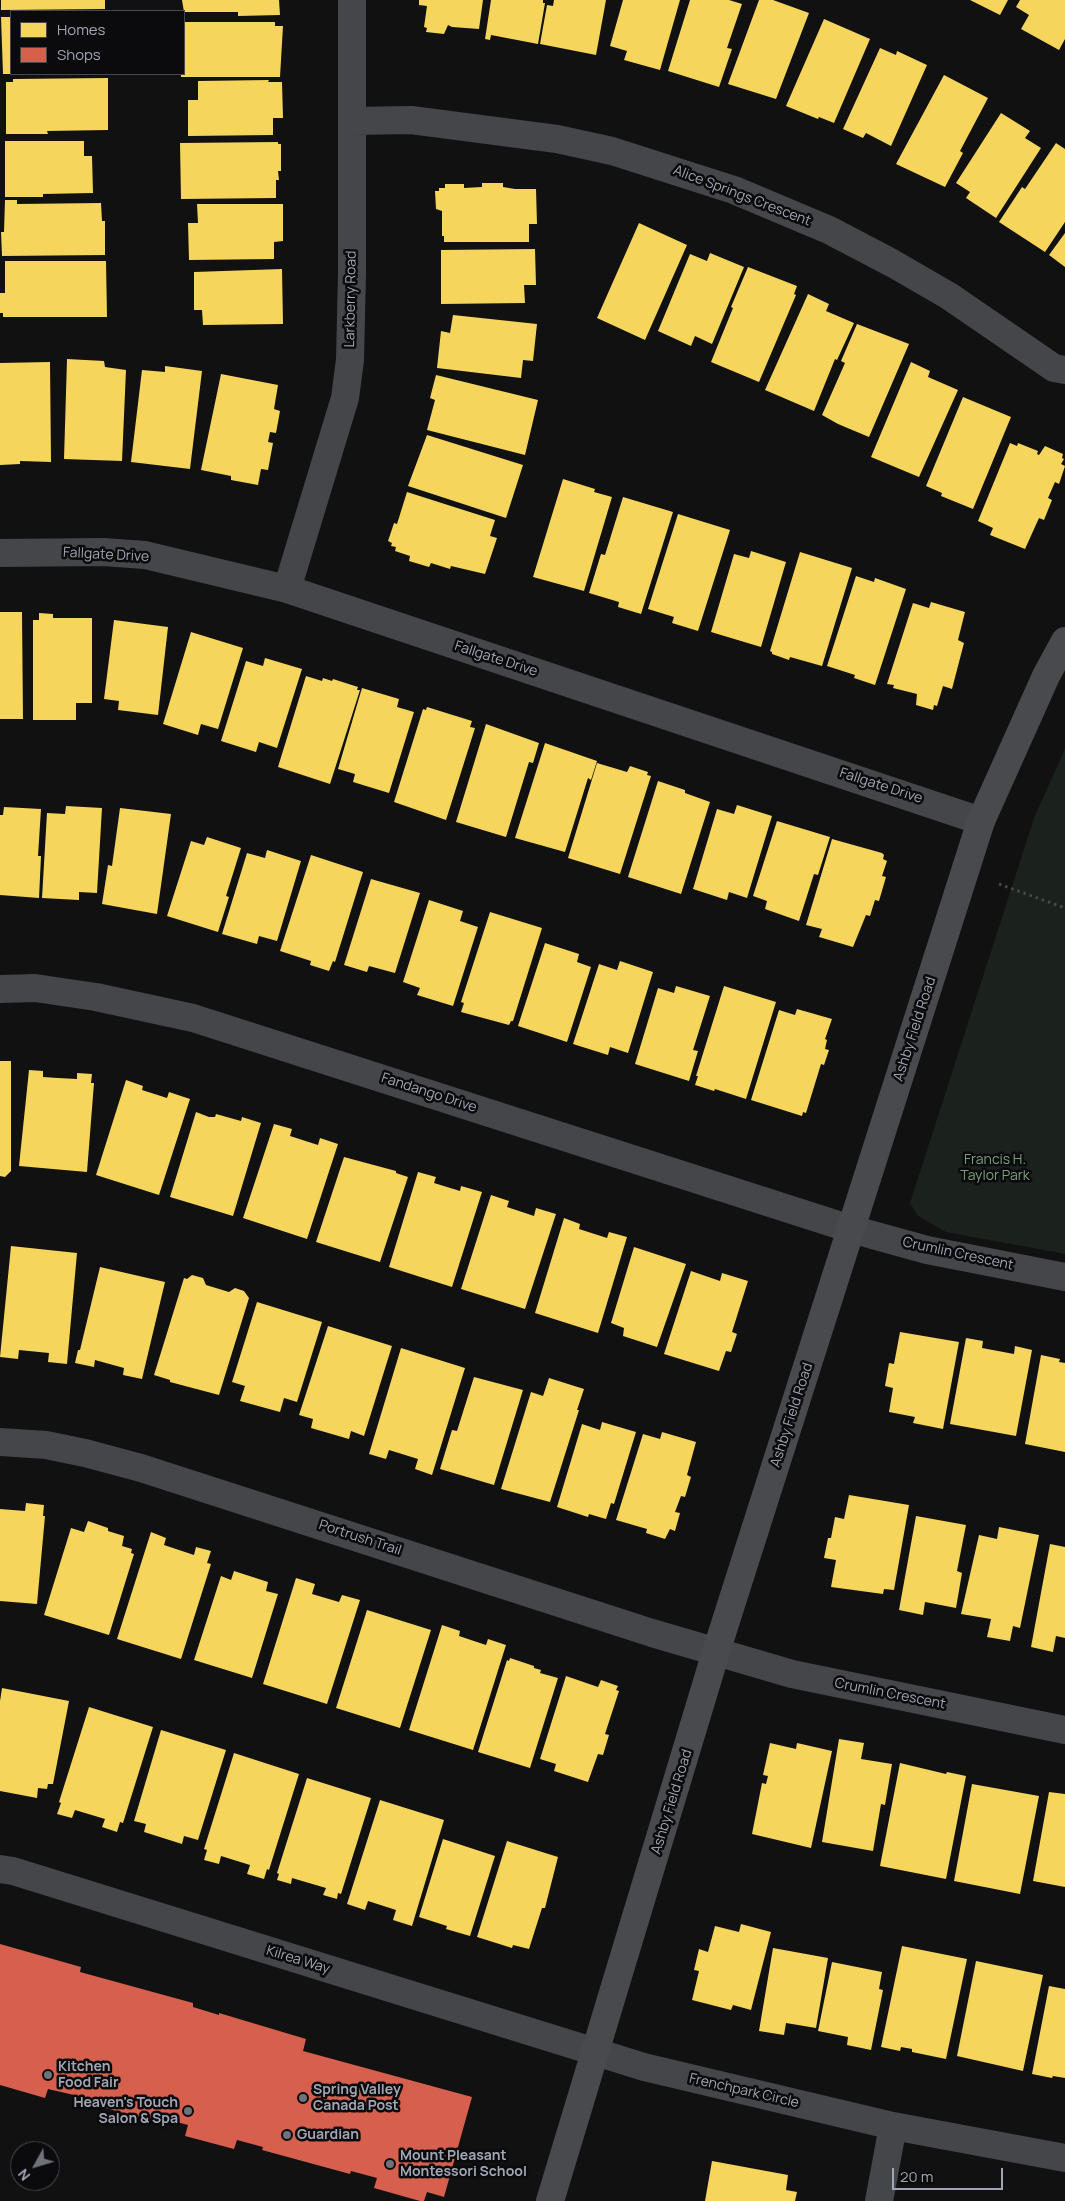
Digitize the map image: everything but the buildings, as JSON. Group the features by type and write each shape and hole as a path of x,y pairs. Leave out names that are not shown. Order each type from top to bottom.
{"street":[{"name":"Larkberry Road","path":"286,589 345,398 350,360 352,0"},
{"name":"Alice Springs Crescent","path":"352,121 411,120 557,139 612,151 734,190 830,230 892,263 949,296 1054,368 1065,370"},
{"name":"Fallgate Drive","path":"0,553 103,552 145,555 286,589 982,821"},
{"name":"Ashby Field Road","path":"550,2201 716,1652 982,821 1046,676 1065,640"},
{"name":"Fandango Drive","path":"0,989 35,988 87,996 193,1018 851,1229"},
{"name":"Crumlin Crescent","path":"851,1229 927,1250 1065,1276"},
{"name":"Portrush Trail","path":"0,1442 46,1445 84,1452 141,1468 716,1652"},
{"name":"Crumlin Crescent","path":"716,1652 792,1674 1065,1730"},
{"name":"Kilrea Way","path":"0,1869 23,1874 596,2053"},
{"name":"Frenchpark Circle","path":"596,2053 665,2072 892,2126 1065,2158"},
{"path":"879,2201 892,2126"}],"path":[{"path":"999,884 1065,908"}],"green space":[{"name":"Francis H. Taylor Park","path":"1065,749 1065,1254 946,1232 918,1216 910,1203 1034,818"}],"place":[{"name":"Kitchen Food Fair","path":"48,2075"},
{"name":"Spring Valley Canada Post","path":"303,2098"},
{"name":"Heaven's Touch Salon & Spa","path":"188,2111"},
{"name":"Guardian","path":"287,2135"},
{"name":"Mount Pleasant Montessori School","path":"390,2164"}]}
